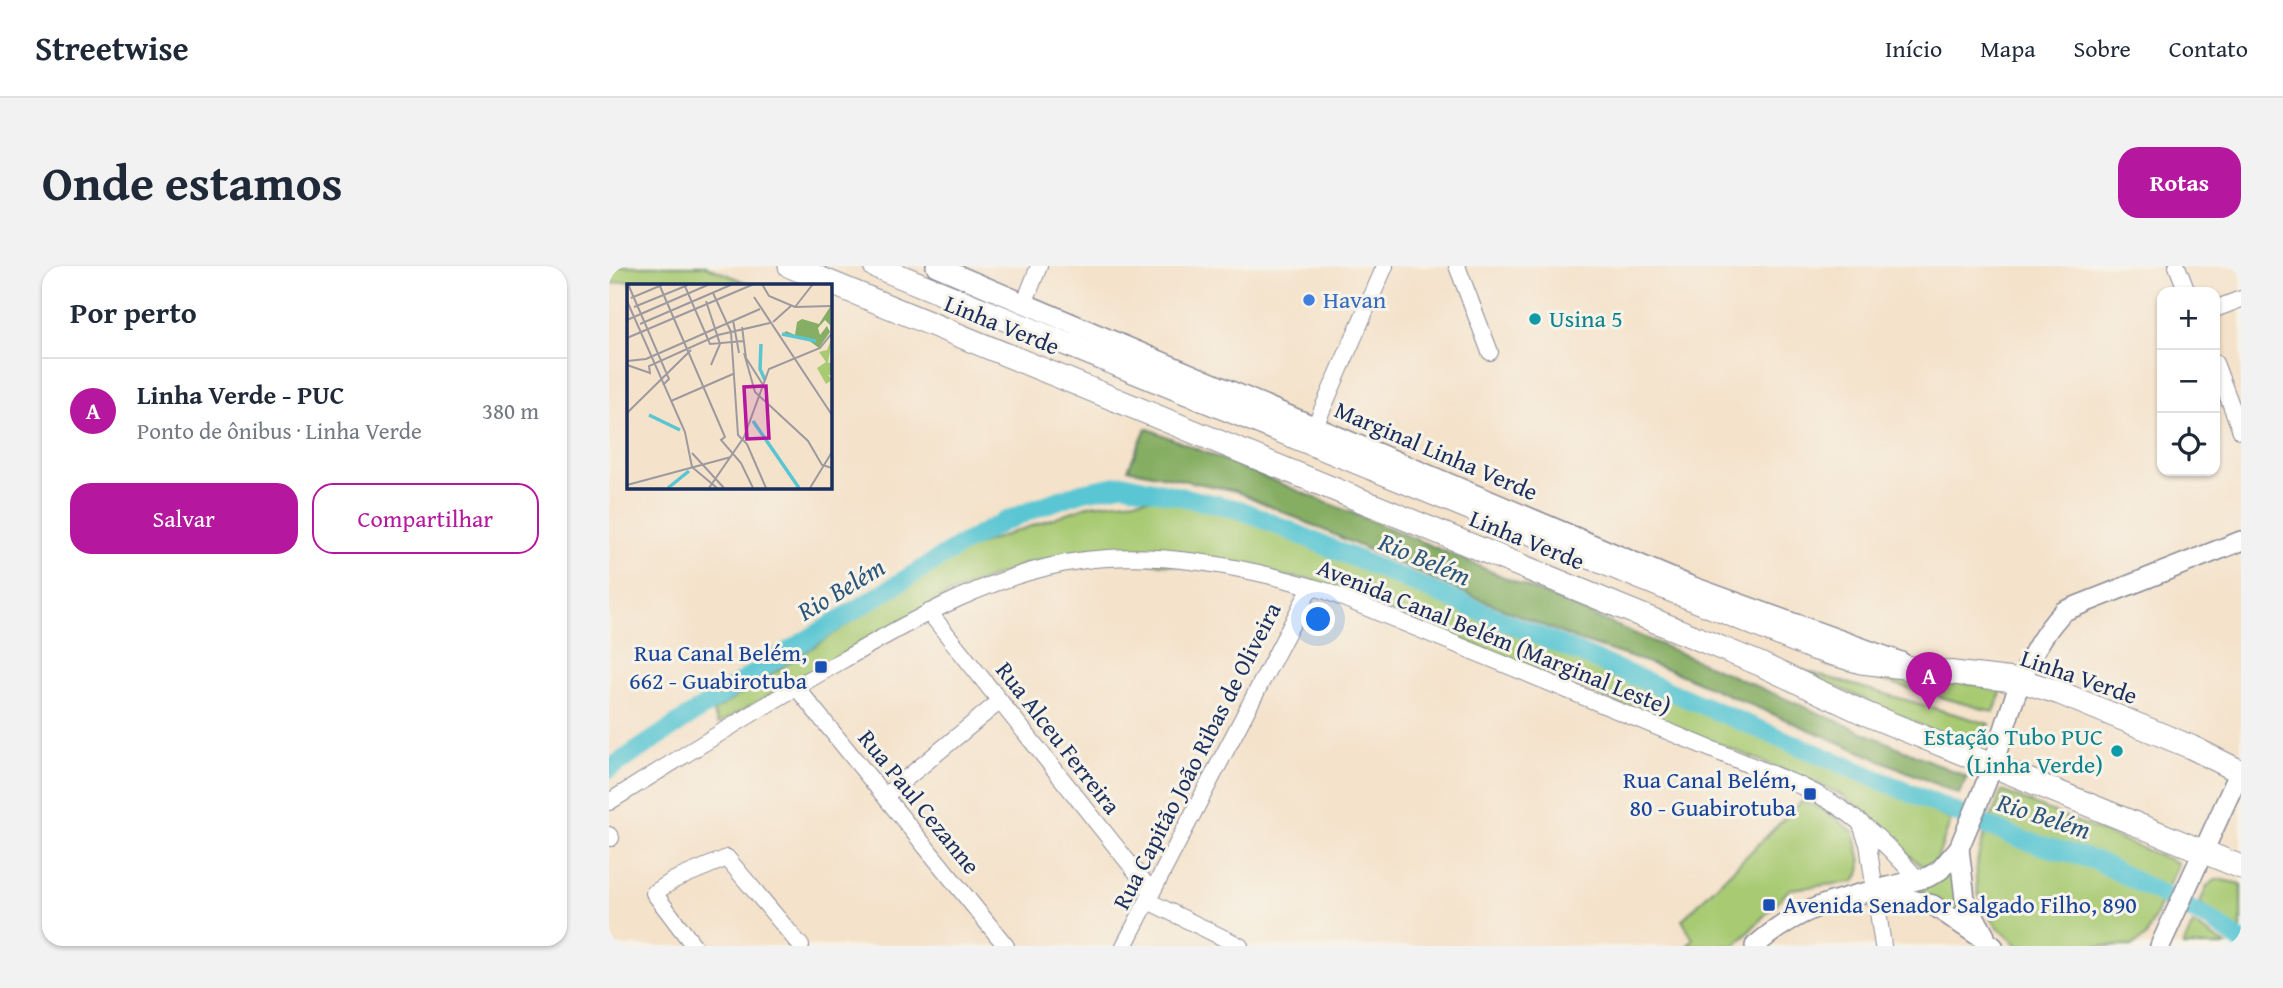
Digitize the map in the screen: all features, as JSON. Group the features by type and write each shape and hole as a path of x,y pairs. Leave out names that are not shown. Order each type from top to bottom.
{"highway":[{"name":"Linha Verde","path":"790,266 1767,667 1989,774 2199,862 2241,867"},
{"name":"Linha Verde","path":"875,266 1812,648 1861,662 2022,681 2060,693 2167,737 2240,771"}],"main road":[{"name":"Marginal Linha Verde","path":"936,266 1688,585 1845,639 1922,670"},
{"path":"1755,946 1803,911 1829,901 1918,880 1940,870 1959,848 2038,641 2064,611 2241,541"},
{"path":"2160,946 2171,927 2240,771"},
{"path":"1959,848 1965,899 1991,944"},
{"path":"1875,891 1933,905 1991,944"}],"street":[{"path":"1024,304 1039,266"},
{"path":"1315,426 1385,266"},
{"path":"1457,266 1490,352"},
{"path":"2177,266 2185,287"},
{"path":"2220,307 2241,299"},
{"path":"2220,376 2241,431"},
{"name":"Avenida Canal Belém (Marginal Leste)","path":"609,802 796,687 929,612 981,589 1037,570 1109,558 1200,564 1311,587 1801,786 1832,801 1859,820 1882,839 1918,880"},
{"name":"Rua Capitão João Ribas de Oliveira","path":"1125,946 1311,587"},
{"name":"Rua Alceu Ferreira","path":"929,612 1150,896 1240,946"},
{"name":"Rua Paul Cezanne","path":"796,687 1006,946"},
{"path":"884,796 1000,701"},
{"path":"1859,820 1868,844 1883,946"},
{"path":"694,946 654,893 674,880 727,858 801,946"}],"green space":[{"path":"609,266 706,266 750,284 634,284 627,281 609,284"},
{"path":"1146,428 1427,544 1967,777 1959,794 1670,670 1578,640 1463,592 1236,491 1128,469"},
{"path":"1155,498 1239,515 1829,763 1951,820 1936,862 1927,866 1919,864 1842,795 1818,784 1310,579 1075,555 1031,562 947,595 718,724 713,712 961,551 1090,505"},
{"path":"1823,664 1890,675 2003,687 1994,712"},
{"path":"1798,669 1989,724 1979,752"},
{"path":"2002,791 2178,863 2146,937 2132,946 2019,946 1998,927 1985,909 1978,892 1976,874 1984,835"},
{"path":"1802,801 1826,811 1854,832 1861,866 1857,877 1853,882 1790,889 1735,946 1687,946 1693,939 1682,920"},
{"path":"1952,870 1965,917 1915,893 1916,888"},
{"path":"2217,879 2241,884 2241,931 2200,903 2207,886"},
{"path":"2193,924 2227,946 2183,946"}],"waterway":[{"name":"Rio Belém","path":"609,769 785,653 964,543 1003,522 1047,504 1083,492 1124,484 1241,510 1981,823 2026,841 2097,861 2209,919 2241,941"}],"place":[{"name":"Havan","path":"1309,300"},
{"name":"Usina 5","path":"1535,319"},
{"name":"Rua Canal Belém, 662 - Guabirotuba","path":"821,667"},
{"name":"Linha Verde - PUC","path":"1929,710"},
{"name":"Estação Tubo PUC (Linha Verde)","path":"2117,751"},
{"name":"Rua Canal Belém, 80 - Guabirotuba","path":"1810,794"},
{"name":"Avenida Senador Salgado Filho, 890","path":"1769,905"}]}
